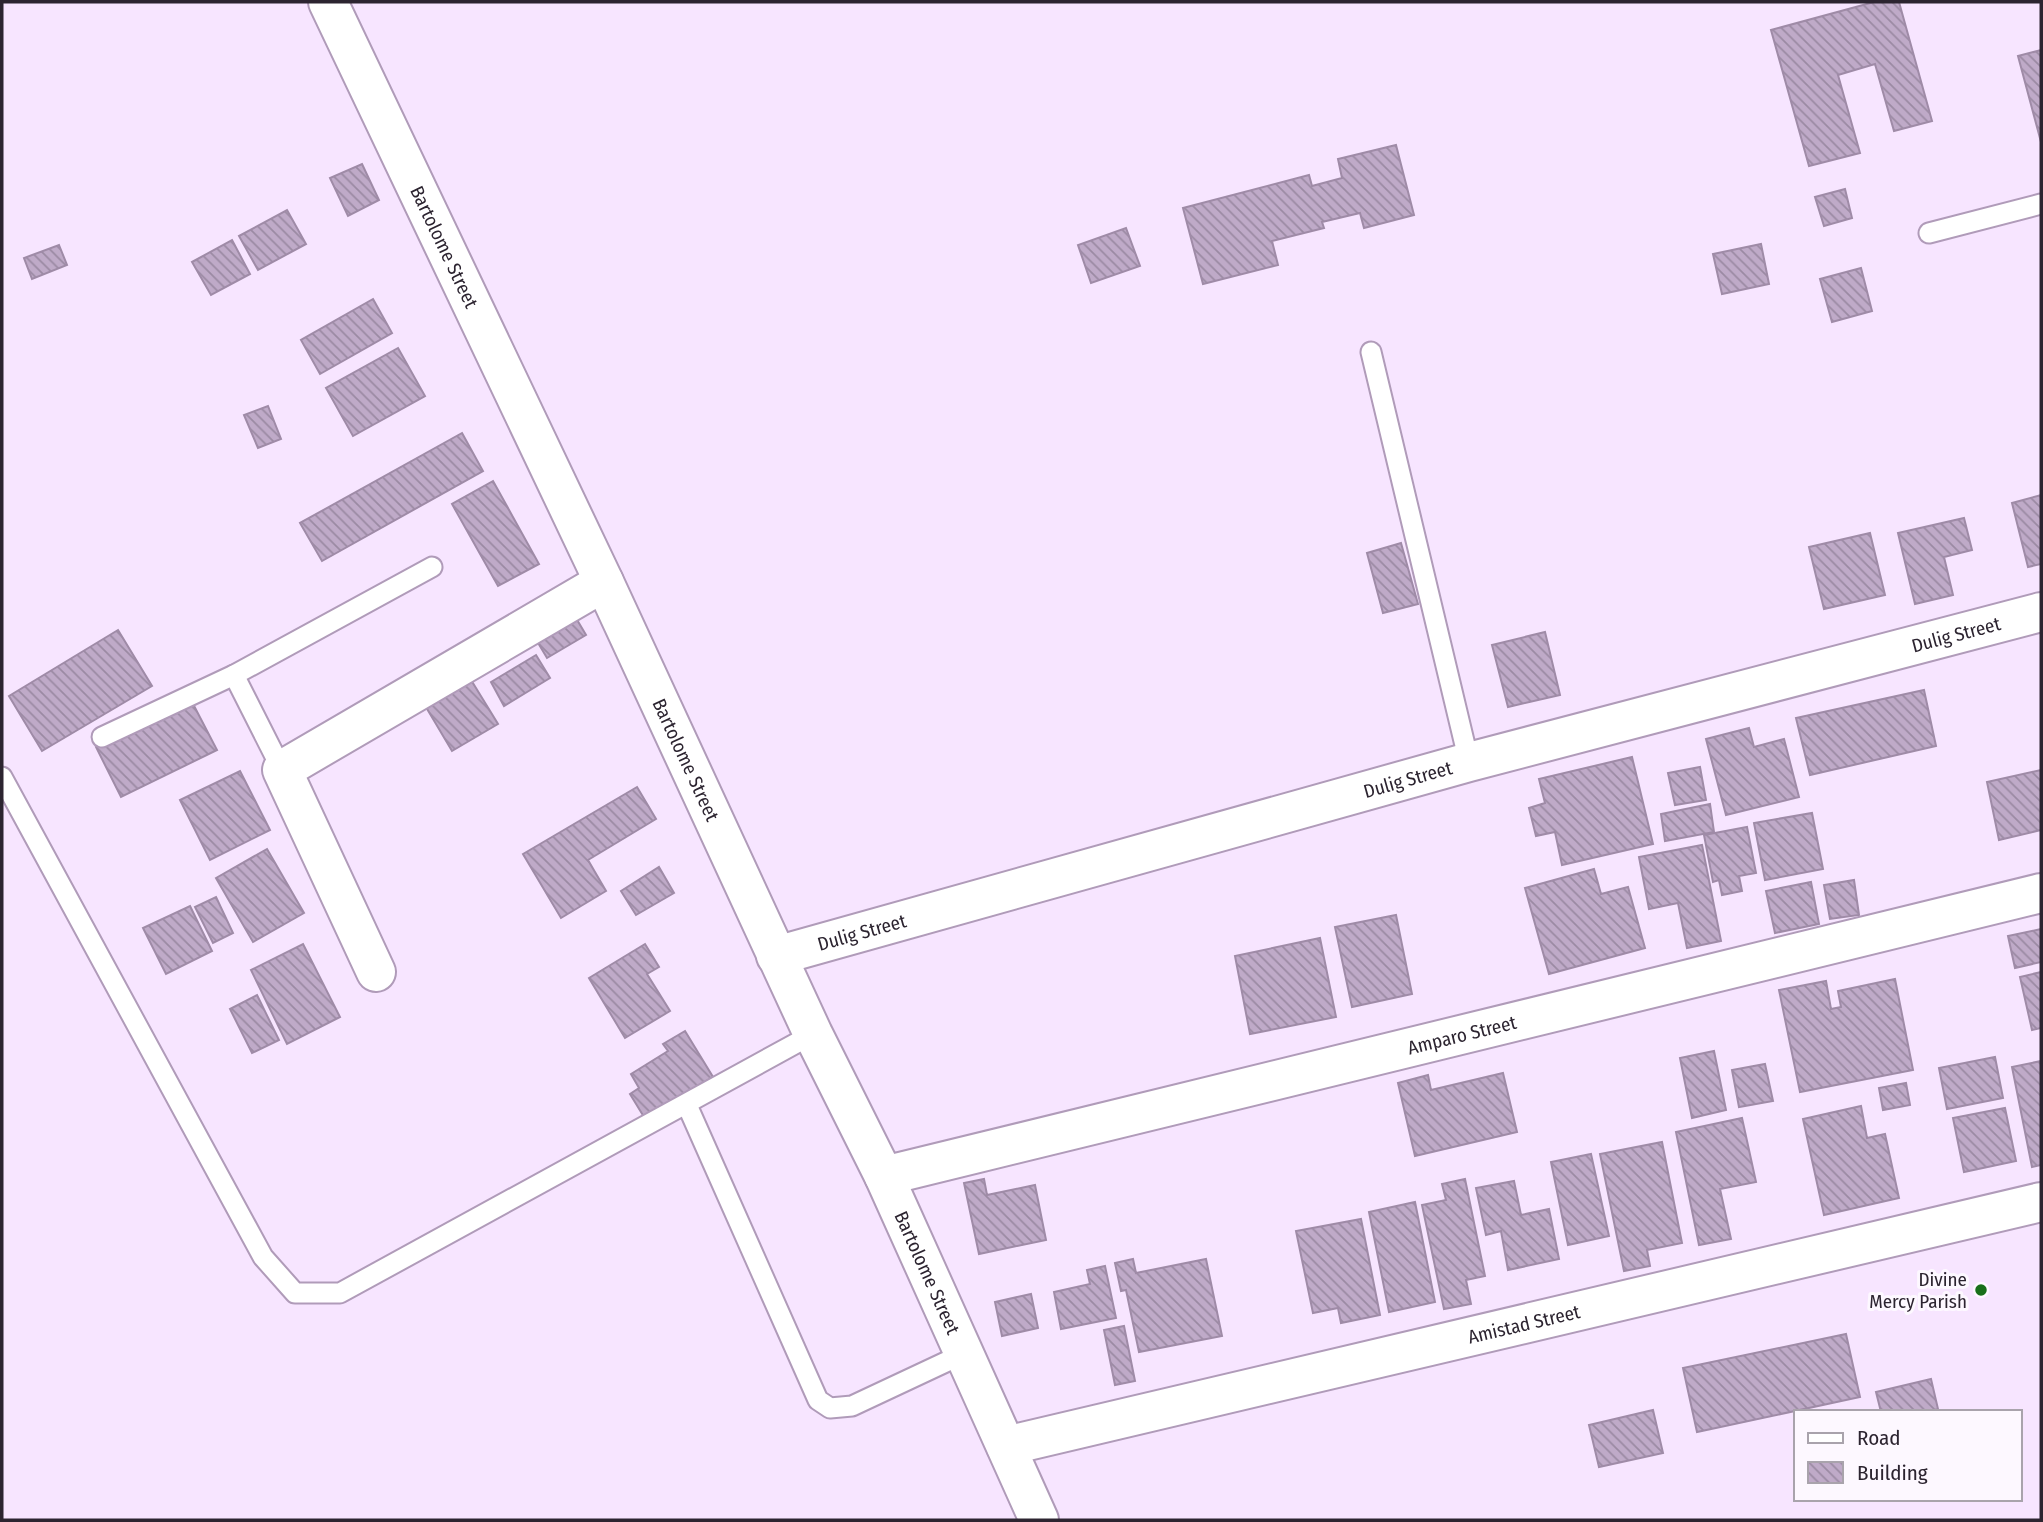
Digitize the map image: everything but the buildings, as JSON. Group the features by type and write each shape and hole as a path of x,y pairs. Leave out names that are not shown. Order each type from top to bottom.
{"street":[{"name":"Bartolome Street","path":"328,2 604,582 776,956 884,1176 1040,1520"},
{"path":"376,972 282,770 604,582"},
{"name":"Dulig Street","path":"776,956 1469,762 2041,612"},
{"name":"Amparo Street","path":"884,1176 2041,893"},
{"name":"Amistad Street","path":"1006,1446 2041,1202"}],"lane":[{"path":"1929,233 2041,204"},
{"path":"1371,352 1469,762"},
{"path":"102,737 234,675 432,567"},
{"path":"234,675 282,770"},
{"path":"2,777 263,1257 295,1293 340,1293 813,1034"},
{"path":"687,1105 818,1400 830,1408 852,1406 965,1353"}],"place":[{"name":"Divine Mercy Parish","path":"1981,1290"}]}
